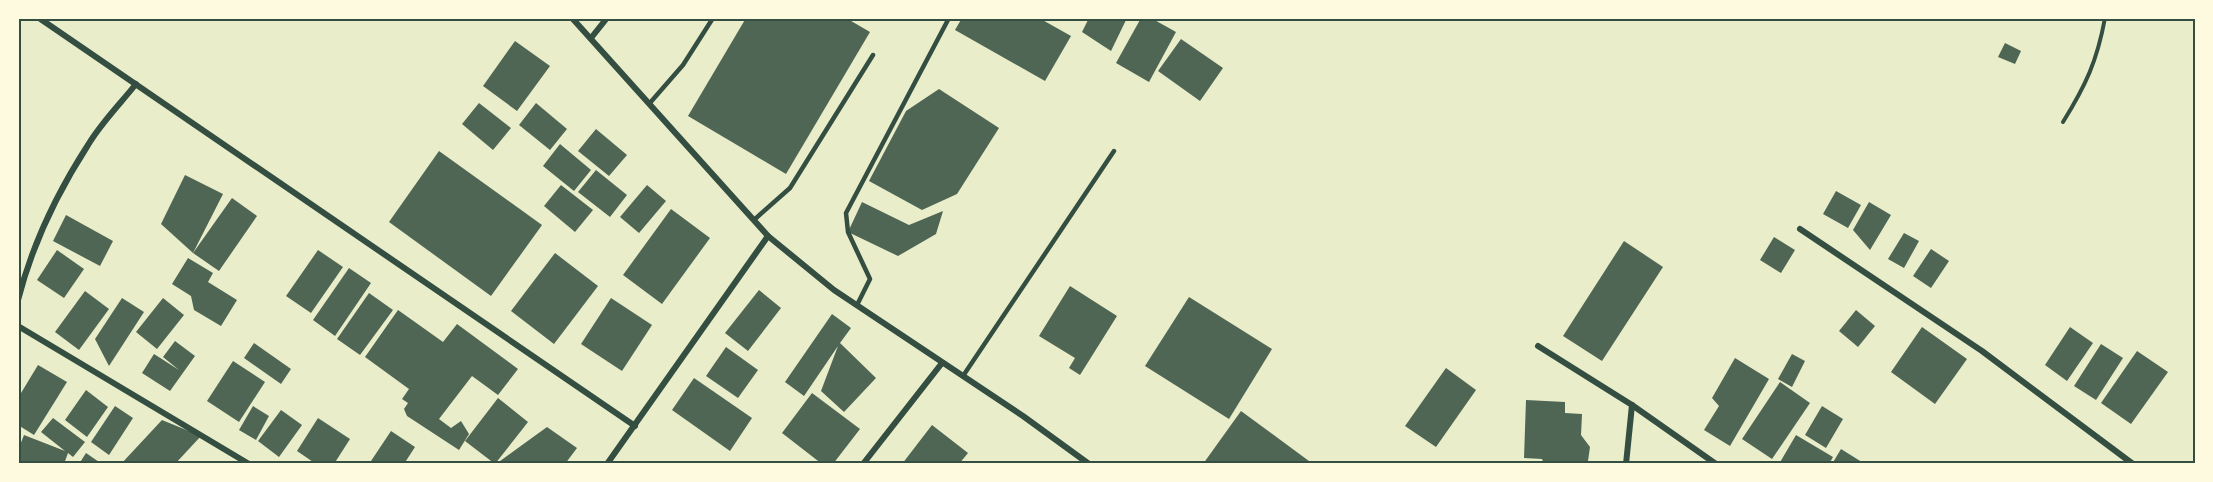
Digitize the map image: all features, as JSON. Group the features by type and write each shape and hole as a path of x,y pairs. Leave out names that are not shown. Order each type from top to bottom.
{"street":[{"path":"39,18 635,426"},
{"path":"572,18 755,219 768,237 857,305 1089,464"},
{"path":"591,38 607,18"},
{"path":"18,300 36,245 61,190 89,143 136,84"},
{"path":"1800,229 1982,351 2133,464"},
{"path":"607,464 768,237"},
{"path":"18,326 249,464"},
{"path":"1538,346 1632,405 1716,464"},
{"path":"863,464 942,363"},
{"path":"1626,464 1632,405"}],"lane":[{"path":"649,104 683,65 713,18"},
{"path":"857,305 870,279 848,232 846,213 949,18"},
{"path":"755,219 790,188 873,55"},
{"path":"963,376 1114,151"}],"path":[{"path":"2063,122 2087,84 2100,47 2105,18"}],"building":[{"path":"746,18 846,18 870,32 786,174 688,116"},
{"path":"962,18 1039,18 1071,36 1045,81 955,30"},
{"path":"1089,18 1127,18 1111,51 1082,32"},
{"path":"1141,18 1151,18 1176,32 1149,82 1116,63"},
{"path":"1181,39 1223,68 1200,101 1158,71"},
{"path":"515,41 550,66 517,111 483,86"},
{"path":"2005,43 2021,51 2015,64 1998,57"},
{"path":"939,89 999,128 957,194 922,210 869,181 906,111"},
{"path":"479,103 511,128 493,150 462,124"},
{"path":"536,103 567,129 550,150 519,125"},
{"path":"596,129 627,155 609,176 578,151"},
{"path":"560,144 591,170 574,191 543,166"},
{"path":"439,151 542,225 491,296 389,222"},
{"path":"596,170 627,195 610,217 578,192"},
{"path":"185,175 223,194 193,253 161,224"},
{"path":"561,185 593,210 575,232 544,206"},
{"path":"647,185 666,201 639,233 620,217"},
{"path":"1836,191 1861,205 1848,228 1823,214"},
{"path":"232,198 257,216 219,271 193,253"},
{"path":"862,202 909,225 943,211 936,234 898,256 848,232"},
{"path":"1869,202 1891,215 1870,250 1853,230"},
{"path":"671,209 710,238 662,304 623,275"},
{"path":"66,215 113,241 100,266 53,241"},
{"path":"1904,233 1919,241 1904,268 1888,259"},
{"path":"1774,237 1795,250 1781,273 1760,260"},
{"path":"1624,241 1663,267 1602,361 1563,336"},
{"path":"1931,249 1949,261 1931,288 1913,276"},
{"path":"57,250 84,269 64,298 37,280"},
{"path":"318,250 343,267 311,313 286,296"},
{"path":"555,253 598,286 554,344 511,311"},
{"path":"188,258 213,273 208,282 237,300 221,326 194,310 191,296 172,284"},
{"path":"349,268 371,283 335,336 313,320"},
{"path":"1070,286 1117,316 1080,375 1069,368 1075,358 1039,336"},
{"path":"759,290 781,308 748,351 725,333"},
{"path":"85,291 109,309 79,350 55,332"},
{"path":"369,293 393,310 360,355 337,339"},
{"path":"1189,297 1272,349 1229,419 1145,366"},
{"path":"122,298 144,312 109,366 95,339"},
{"path":"163,298 184,315 157,349 136,332"},
{"path":"611,298 652,325 622,371 581,344"},
{"path":"398,310 443,342 457,324 518,369 498,395 472,376 439,419 451,428 461,421 469,434 459,450 407,416 404,409 408,403 402,399 409,389 365,357"},
{"path":"1856,310 1875,326 1858,347 1839,331"},
{"path":"832,314 851,328 840,343 876,378 844,412 821,391 838,346 804,396 785,382"},
{"path":"1922,327 1967,359 1935,404 1891,372"},
{"path":"2070,327 2093,343 2067,381 2045,365"},
{"path":"175,341 195,356 170,391 142,373 154,354 179,370 163,357"},
{"path":"254,343 291,369 281,384 244,358"},
{"path":"2101,344 2123,358 2096,400 2074,386"},
{"path":"726,347 758,370 738,398 706,376"},
{"path":"2137,351 2168,372 2131,424 2101,403"},
{"path":"1792,354 1805,361 1792,387 1778,379"},
{"path":"1735,358 1769,379 1730,446 1704,430 1719,406 1712,398"},
{"path":"233,361 265,382 239,422 207,401"},
{"path":"38,365 67,382 34,435 18,425 18,398"},
{"path":"1446,368 1476,390 1436,447 1405,426"},
{"path":"694,378 752,418 730,451 672,410"},
{"path":"1780,382 1810,403 1772,459 1742,439"},
{"path":"86,390 108,407 87,437 65,420"},
{"path":"812,393 860,429 833,464 822,464 782,433"},
{"path":"498,398 528,422 495,464 465,441"},
{"path":"1526,400 1565,402 1565,413 1582,414 1581,435 1590,447 1588,461 1596,464 1544,464 1542,459 1524,458"},
{"path":"115,406 133,418 109,455 91,442"},
{"path":"253,406 269,416 256,440 239,430"},
{"path":"1822,406 1843,419 1826,448 1805,435"},
{"path":"281,410 302,425 279,457 258,441"},
{"path":"1241,411 1313,464 1203,464"},
{"path":"53,418 85,442 73,457 68,453 64,464 18,464 18,450 24,435 65,451 41,432"},
{"path":"318,418 350,439 334,464 316,464 297,451"},
{"path":"162,420 201,436 175,464 121,464"},
{"path":"932,425 968,453 959,464 902,464"},
{"path":"547,427 577,448 565,464 496,464"},
{"path":"391,431 415,447 404,464 369,464"},
{"path":"1796,435 1833,457 1829,464 1779,464"},
{"path":"1841,449 1865,464 1832,464"},
{"path":"86,453 102,464 79,464"}]}
